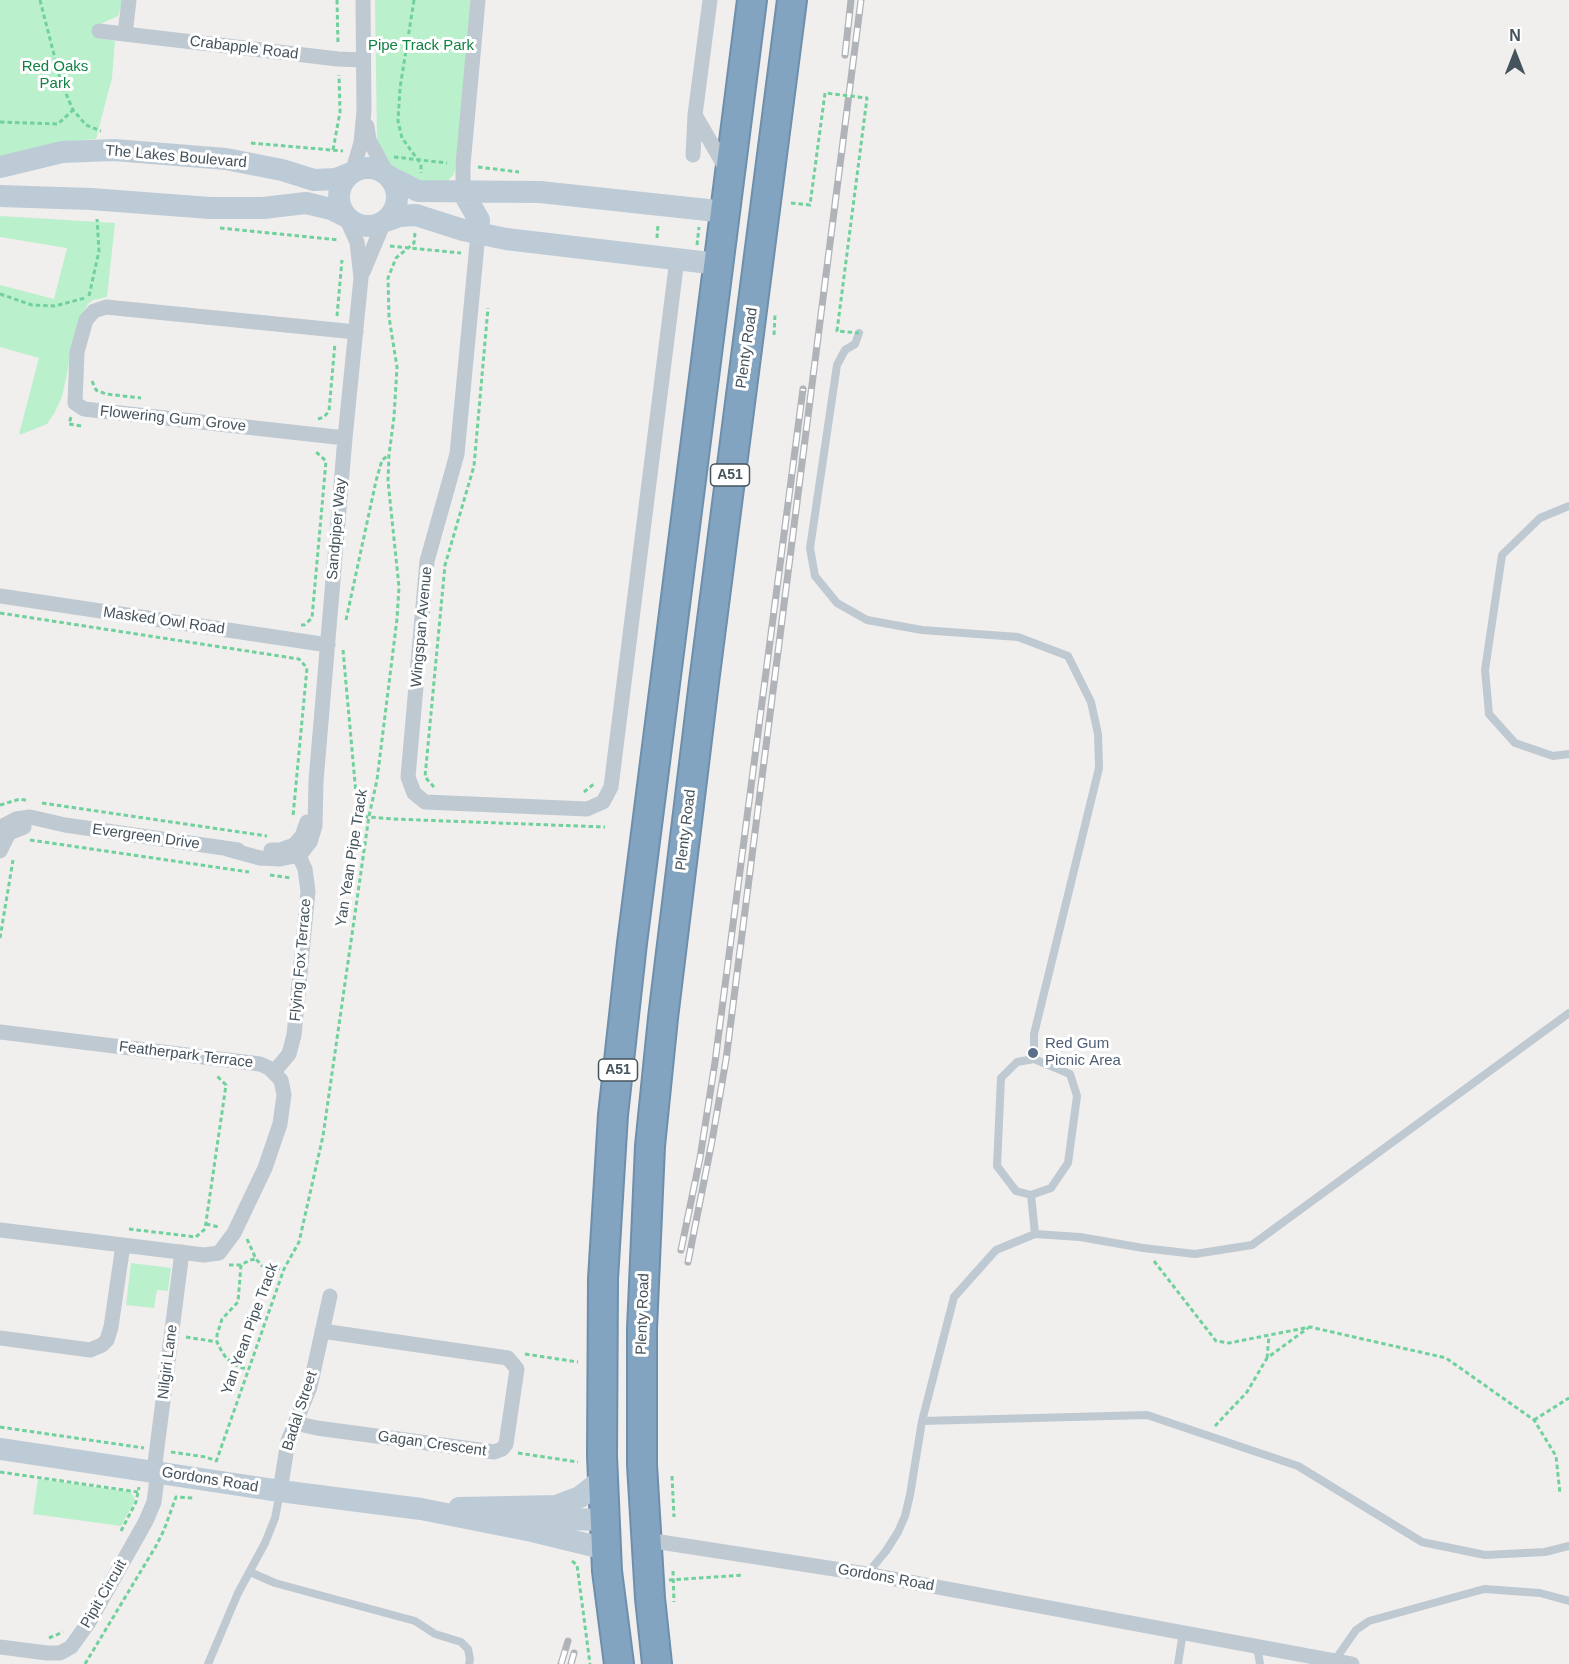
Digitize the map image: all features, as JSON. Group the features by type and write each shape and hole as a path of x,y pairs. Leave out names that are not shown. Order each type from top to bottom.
{"highway":[{"name":"A51","path":"619,1664 606,1549 603,1479 602,1320 613,1115 632,944 752,0"},
{"name":"Plenty Road","path":"657,1664 650,1598 642,1465 642,1329 650,1146 663,1018 742,379 792,0"},
{"path":"726,212 765,218"},
{"path":"718,264 758,268"},
{"path":"605,1520 627,1526 647,1540"},
{"name":"Gordons Road","path":"606,1549 633,1545 647,1540"}],"street":[{"path":"125,34 129,0"},
{"path":"363,0 364,111 369,141 394,184 397,194 397,204 393,213 385,221"},
{"path":"478,0 463,165 463,192 479,220 478,234"},
{"path":"693,155 695,115 710,0"},
{"name":"Crabapple Road","path":"99,32 363,60"},
{"path":"345,217 340,208 339,188 354,166 364,111"},
{"path":"695,115 729,175"},
{"name":"The Lakes Boulevard","path":"0,167 62,152 114,150 226,159 282,170 314,180 336,179 354,166"},
{"path":"38,158 35,166 36,181 46,193 61,198"},
{"path":"354,166 361,169 380,170 418,191 540,192 726,212"},
{"path":"0,196 219,208 263,208 306,203 331,209 352,223 369,227 400,216 416,215 478,234 718,264"},
{"name":"Sandpiper Way","path":"297,850 309,842 315,826 316,781 335,643 345,438 361,278 357,242 345,217"},
{"name":"Sandpiper Way","path":"361,278 385,221"},
{"name":"Wingspan Avenue","path":"478,234 457,454 427,561 408,777 414,794 426,802 587,808 603,802 611,787 666,257"},
{"path":"75,403 77,352 92,303 106,307 356,332"},
{"name":"Flowering Gum Grove","path":"75,403 84,409 345,438"},
{"name":"Masked Owl Road","path":"0,596 335,643"},
{"name":"Evergreen Drive","path":"4,829 65,825 227,849 260,858 280,859 297,850"},
{"path":"4,829 8,851"},
{"name":"Flying Fox Terrace","path":"274,1072 289,1054 294,1035 308,891 297,850"},
{"name":"Featherpark Terrace","path":"0,1032 260,1064 274,1072 284,1086 280,1124 266,1168 234,1233 219,1253 204,1255 0,1230"},
{"path":"0,1338 90,1350 102,1345 107,1340 111,1327 123,1245"},
{"name":"Nilgiri Lane","path":"151,1470 182,1252"},
{"name":"Badal Street","path":"280,1491 288,1440 309,1387 330,1296"},
{"path":"322,1331 508,1358 513,1362"},
{"name":"Gagan Crescent","path":"295,1423 316,1428 494,1452 502,1449 506,1444 517,1368 513,1362"},
{"name":"Gordons Road","path":"0,1449 280,1491 430,1509 605,1520"},
{"name":"Pipit Circuit","path":"0,1647 60,1653 71,1647 89,1622 146,1521 155,1494 151,1470"},
{"path":"430,1509 556,1506 580,1497 603,1479"},
{"name":"Gordons Road","path":"430,1509 606,1549"},
{"name":"Gordons Road","path":"647,1540 867,1574 1352,1664"}],"lane":[{"path":"859,333 855,344 845,350 837,365 810,548 815,576 837,603 867,620 922,630 1018,636 1068,656 1091,702 1098,734 1099,768 1034,1034 1034,1059"},
{"path":"1569,506 1540,518 1502,555 1485,670 1489,714 1515,743 1553,756 1569,754"},
{"path":"867,1574 886,1551 905,1516 921,1421 954,1296 996,1250 1035,1234 1080,1237 1195,1254 1252,1245 1569,1013"},
{"path":"1034,1059 1070,1074 1077,1096 1068,1163 1052,1188 1031,1195 1016,1191 997,1167 1001,1078 1017,1062 1034,1059"},
{"path":"1031,1195 1035,1234"},
{"path":"921,1421 1147,1415 1298,1466 1422,1542 1485,1555 1545,1552 1569,1546"},
{"path":"208,1664 238,1593 265,1543 275,1518 280,1491"},
{"path":"250,1572 275,1583 415,1621 435,1634 461,1642 468,1649 469,1664"},
{"path":"1335,1660 1356,1630 1369,1621 1484,1589 1540,1593 1569,1601"},
{"path":"1178,1664 1183,1632"},
{"path":"1257,1646 1260,1664"}],"path":[{"path":"40,0 61,82 73,110 86,125 99,131 110,132"},
{"path":"414,0 400,88 398,121 402,138 419,159 422,169 418,191"},
{"path":"791,203 810,205 825,93 867,98 837,331 859,333"},
{"path":"0,122 58,124 73,110"},
{"path":"251,143 354,166"},
{"path":"375,154 520,172"},
{"path":"666,206 660,214 666,257"},
{"name":"Yan Yean Pipe Track","path":"176,1497 210,1497 217,1457 284,1269 299,1242 323,1136 369,816 377,780 398,619 399,587 396,549 389,507 389,455 397,367 389,317 388,278 396,258 414,243 416,215"},
{"path":"0,294 32,305 92,303 99,251 97,219"},
{"path":"308,418 320,419 330,411 343,252"},
{"path":"444,787 433,786 425,777 445,565 474,466 488,302"},
{"path":"92,377 96,390 106,394 142,399"},
{"path":"75,403 69,424 93,427"},
{"path":"292,623 304,625 312,618 326,461 316,452 305,450"},
{"path":"344,630 376,481 382,460 389,455"},
{"path":"0,613 299,659 307,668 292,826"},
{"path":"335,643 358,816 605,827"},
{"path":"580,793 599,781"},
{"path":"0,805 20,800 31,801"},
{"path":"41,802 272,837"},
{"path":"23,845 30,840 293,878 306,877"},
{"path":"0,938 10,869 8,851"},
{"path":"127,1229 196,1237 205,1229 226,1085 218,1076 206,1074"},
{"path":"234,1233 246,1238 262,1266 284,1269"},
{"path":"1143,1248 1216,1341 1229,1343 1310,1327 1446,1358 1534,1420 1556,1456 1560,1494"},
{"path":"248,1369 239,1367 227,1359 217,1342 217,1335 222,1319 238,1302 241,1265 256,1259"},
{"path":"1206,1435 1247,1392 1267,1358 1310,1327"},
{"path":"171,1335 217,1342"},
{"path":"1267,1358 1269,1335"},
{"path":"513,1362 524,1354 578,1362"},
{"path":"1534,1420 1569,1398"},
{"path":"0,1427 108,1443"},
{"path":"502,1449 578,1461"},
{"path":"121,1531 136,1502 138,1492 151,1470"},
{"path":"0,1472 176,1497 156,1546 85,1664"},
{"path":"672,1476 674,1517"},
{"path":"577,1565 590,1664"},
{"path":"664,1580 743,1575"},
{"path":"40,1636 50,1638 64,1632"}],"green space":[{"name":"Red Oaks Park","path":"0,0 123,0 118,16 98,25 97,38 115,41 112,78 96,139 60,142 0,159"},
{"name":"Pipe Track Park","path":"375,0 471,0 456,164 454,174 445,184 418,182 389,165 377,142"},
{"path":"0,216 115,223 107,297 93,300 78,320 62,397 55,412 47,424 22,434 19,434 39,358 0,347 0,285 54,299 67,248 0,237"},
{"path":"131,1263 171,1268 168,1291 157,1290 154,1308 126,1305"},
{"path":"38,1479 131,1492 135,1500 121,1526 33,1514"}],"railway":[{"path":"845,55 851,0"},
{"path":"688,1262 726,1060 861,0"},
{"path":"681,1250 700,1158 715,1062 803,389"},
{"path":"561,1664 568,1641"},
{"path":"571,1664 574,1653"}],"place":[{"name":"Red Gum Picnic Area","path":"1033,1053"}]}
